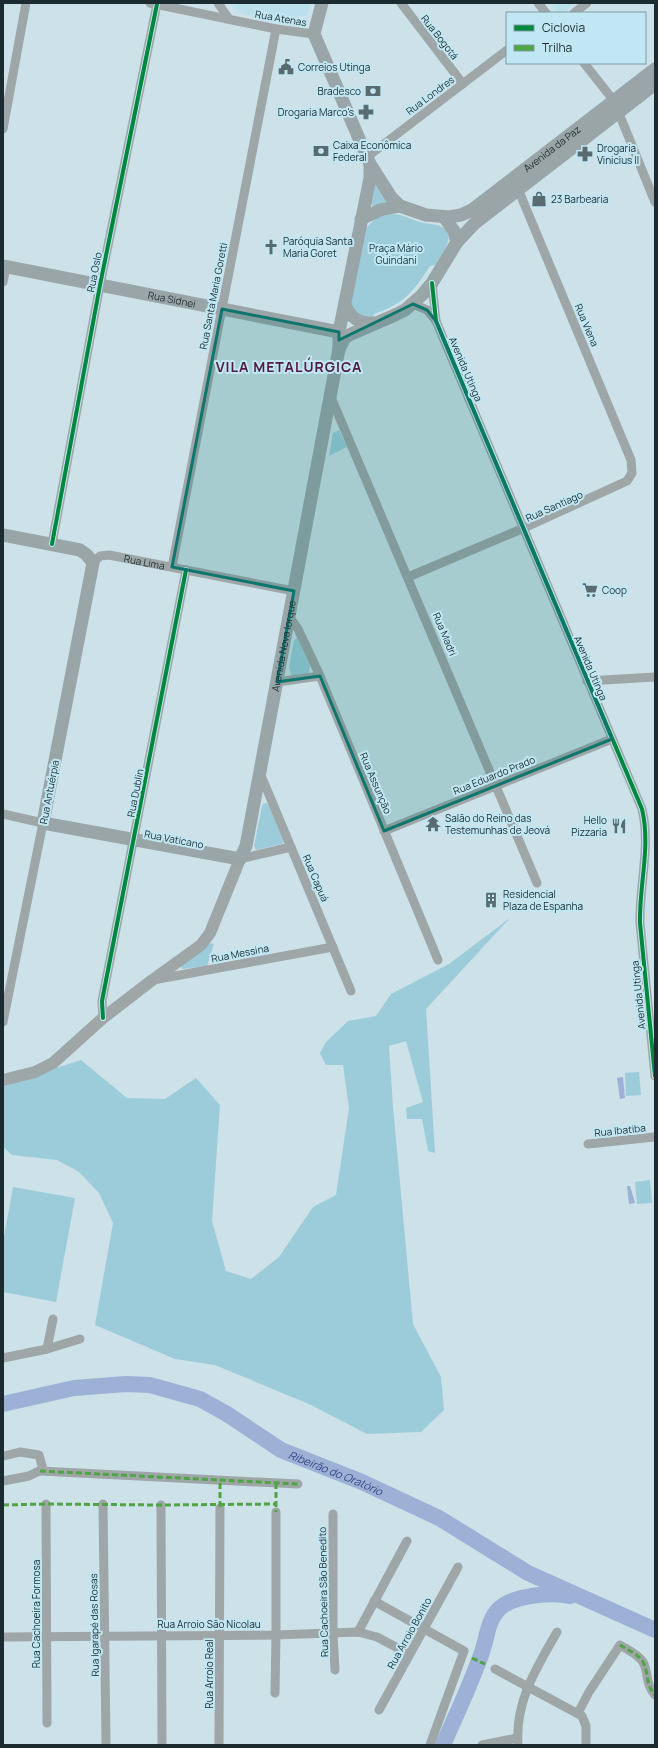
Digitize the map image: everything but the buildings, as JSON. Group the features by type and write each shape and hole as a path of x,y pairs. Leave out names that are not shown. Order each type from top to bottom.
{"main road":[{"path":"322,3 314,34 368,161 391,197 400,206 426,215 444,217 454,231 457,242 432,283 413,304 395,315 346,337 339,349"},
{"name":"Avenida da Paz","path":"457,242 475,223 616,107 655,69"},
{"name":"Avenida da Paz","path":"444,217 461,215 472,210 616,107 655,84"},
{"path":"368,161 370,178 345,305 350,314 358,321 377,323"},
{"path":"361,219 380,210 400,206"},
{"name":"Rua Sidnei","path":"4,267 340,332"},
{"name":"Avenida Nova Iorque","path":"240,859 246,846 260,773 339,349 340,332 345,305"},
{"path":"3,535 80,550 93,562"},
{"name":"Rua Antuérpia","path":"43,822 93,562"},
{"name":"Rua Vaticano","path":"43,822 240,859"}],"street":[{"path":"3,129 26,3"},
{"path":"218,3 229,19"},
{"name":"Rua Bogotá","path":"400,3 463,84"},
{"path":"538,3 545,12"},
{"path":"575,12 587,3"},
{"name":"Rua Atenas","path":"153,4 276,29 314,34"},
{"name":"Rua Oslo","path":"52,544 153,4"},
{"name":"Rua Santa Maria Goretti","path":"172,567 276,29"},
{"name":"Rua Londres","path":"368,161 506,51"},
{"path":"585,64 616,107 655,201"},
{"name":"Rua Viena","path":"518,189 631,460 633,470"},
{"path":"3,282 4,267"},
{"name":"Avenida Utinga","path":"432,283 436,321"},
{"name":"Avenida Utinga","path":"413,304 427,310 436,321 642,809 646,839 639,904 655,1076"},
{"name":"Rua Madri","path":"330,395 537,883"},
{"name":"Rua Santiago","path":"408,577 524,528 627,481 631,478 633,470"},
{"name":"Rua Lima","path":"93,562 100,556 109,555 294,591"},
{"name":"Rua Dublin","path":"103,1018 102,1000 186,570"},
{"name":"Rua Assunção","path":"289,616 298,629 320,676 438,960"},
{"path":"277,682 320,676"},
{"path":"587,681 655,677"},
{"name":"Rua Eduardo Prado","path":"384,831 612,739"},
{"name":"Rua Capuá","path":"260,773 352,991"},
{"name":"Rua Vaticano","path":"3,814 43,822"},
{"name":"Rua Antuérpia","path":"3,1022 43,822"},
{"name":"Rua Vaticano","path":"240,859 291,847"},
{"name":"Avenida Nova Iorque","path":"150,981 197,949 208,937 240,859"},
{"name":"Rua Messina","path":"150,981 333,947"},
{"path":"3,1080 27,1074 48,1066 103,1018 150,981"},
{"name":"Rua Ibatiba","path":"588,1144 655,1138"},
{"path":"47,1349 53,1319"},
{"path":"3,1358 47,1349 80,1339"},
{"path":"4,1456 20,1452 39,1455 43,1469 40,1471"},
{"path":"3,1481 29,1476 40,1471 298,1484"},
{"name":"Rua Cachoeira Formosa","path":"46,1504 48,1636 47,1723"},
{"name":"Rua Igarapé das Rosas","path":"103,1504 106,1745"},
{"path":"161,1505 162,1745"},
{"name":"Rua Arroio Real","path":"219,1745 220,1508"},
{"path":"275,1693 276,1512"},
{"name":"Rua Cachoeira São Benedito","path":"333,1514 333,1634 335,1670"},
{"path":"358,1632 407,1541"},
{"name":"Rua Arroio Bonito","path":"379,1710 458,1567"},
{"path":"374,1601 464,1651 430,1745"},
{"name":"Rua Arroio São Nicolau","path":"3,1637 105,1635 220,1636 333,1634 358,1632 377,1637 409,1654"},
{"path":"482,1745 518,1742 518,1718 527,1686 557,1632"},
{"path":"578,1713 589,1692 620,1645 634,1654 642,1662 648,1686 655,1695"},
{"path":"495,1669 582,1716 585,1721 586,1745"}],"highlighted area":[{"path":"413,304 427,310 436,321 612,739 384,831 320,676 277,682 294,591 172,567 222,309 339,332 339,340"}],"shaded area":[{"path":"230,3 311,3 307,16 299,16 291,20 283,21 243,14 236,10"},
{"path":"550,3 576,3 564,12 557,12"},
{"path":"623,1077 625,1098 620,1099 617,1078"},
{"path":"627,1186 630,1186 635,1203 629,1204"}],"green space":[{"path":"375,184 389,202 373,207 371,205"},
{"name":"Praça Mário Guindani","path":"394,214 442,227 447,231 447,245 435,265 430,266 419,283 401,301 374,314 372,318 356,315 351,303 365,229 377,217"},
{"path":"339,430 347,447 329,456 333,433"},
{"path":"297,638 310,666 309,674 294,676 291,675 289,667 294,640"},
{"path":"266,803 268,804 284,842 282,844 256,850 254,846 262,806"},
{"path":"510,918 426,1009 435,1153 428,1151 422,1119 407,1119 406,1108 423,1102 406,1041 389,1046 393,1107 413,1324 441,1377 444,1410 421,1432 367,1434 311,1405 215,1365 175,1359 95,1325 113,1223 99,1193 79,1172 57,1160 12,1155 3,1147 3,1085 81,1060 127,1098 165,1099 196,1078 220,1105 212,1221 226,1271 251,1279 279,1257 313,1207 336,1195 349,1108 343,1065 326,1065 320,1053 325,1043 348,1021 376,1016 391,994 449,964"},
{"path":"208,943 214,944 207,966 182,969 181,966"},
{"path":"639,1072 641,1095 626,1096 625,1073"},
{"path":"650,1180 652,1203 637,1204 635,1182"},
{"path":"13,1187 75,1198 56,1302 3,1292 3,1242"}],"waterway":[{"name":"Ribeirão do Oratório","path":"3,1404 74,1388 126,1384 150,1385 200,1399 227,1414 281,1450 362,1482 439,1518 528,1573 655,1630"},
{"path":"443,1745 472,1678 483,1649 492,1618 500,1608 524,1597 554,1594 570,1596"}],"marked path":[{"path":"40,1471 298,1484"},
{"path":"220,1481 220,1507"},
{"path":"276,1483 276,1512"},
{"path":"3,1505 276,1504"},
{"path":"620,1645 636,1654 641,1659 645,1666 648,1683 655,1695"},
{"path":"472,1658 485,1664"}],"cycle path":[{"path":"52,544 100,285 157,4"},
{"path":"432,283 436,321 642,809 645,852 640,923 655,1076"},
{"path":"103,1018 102,1001 186,570"}],"place":[{"name":"Correios Utinga","path":"286,67"},
{"name":"Bradesco","path":"373,91"},
{"name":"Drogaria Marco's","path":"366,112"},
{"name":"Caixa Econômica Federal","path":"321,151"},
{"name":"Drogaria Vinicius II","path":"585,154"},
{"name":"23 Barbearia","path":"539,199"},
{"name":"Paróquia Santa Maria Goret","path":"271,247"},
{"name":"Coop","path":"590,590"},
{"name":"Salão do Reino das Testemunhas de Jeová","path":"433,824"},
{"name":"Hello Pizzaria","path":"619,826"},
{"name":"Residencial Plaza de Espanha","path":"491,900"}],"district":[{"name":"VILA METALÚRGICA","path":"289,366"}]}
